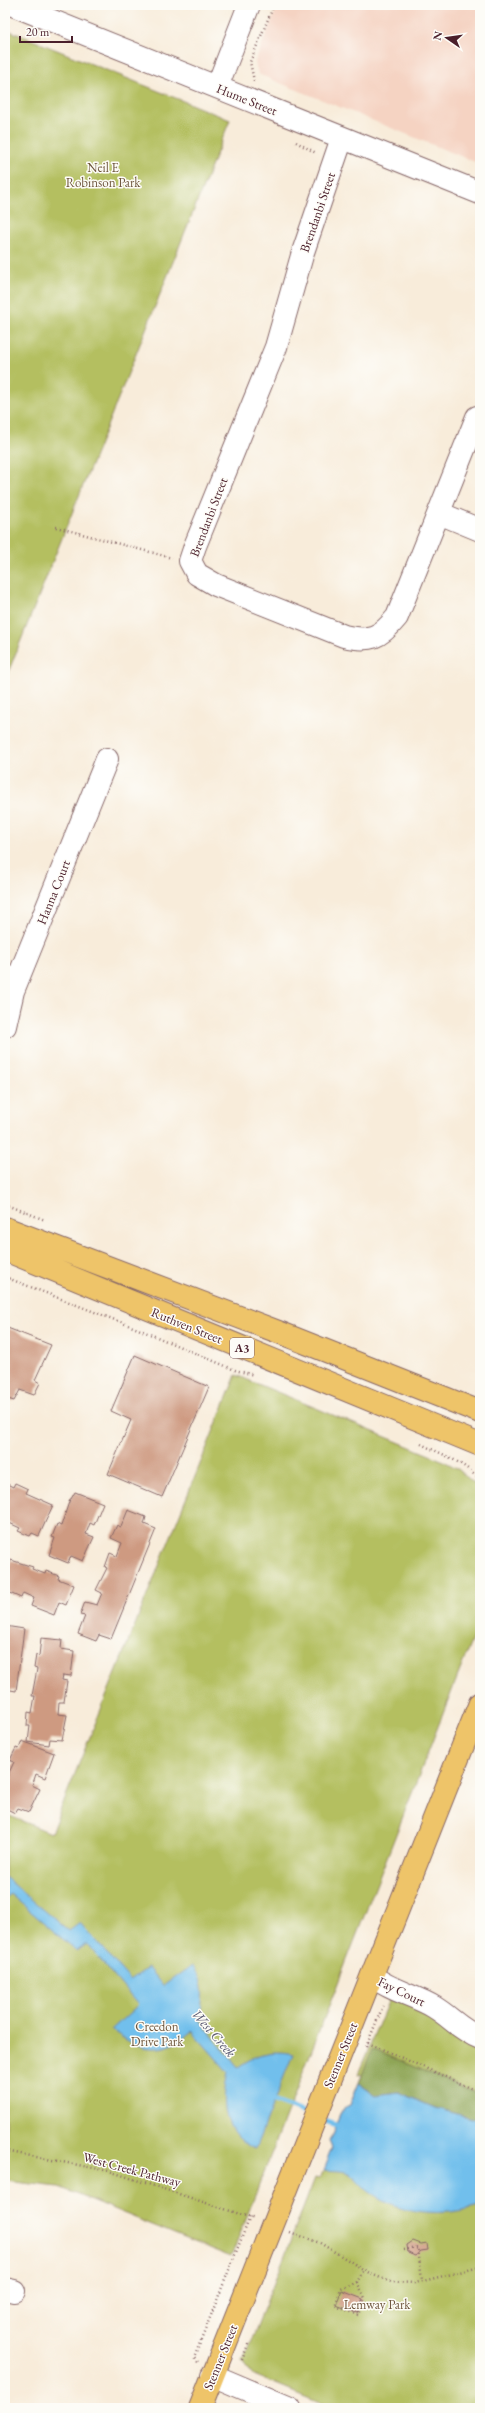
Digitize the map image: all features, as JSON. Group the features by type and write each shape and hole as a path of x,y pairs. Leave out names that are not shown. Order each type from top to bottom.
{"main road":[{"name":"Ruthven Street","path":"5,1228 281,1332 480,1412"},
{"name":"Ruthven Street","path":"5,1250 480,1445"},
{"path":"454,1435 480,1460"},
{"name":"Stenner Street","path":"200,2408 479,1710"}],"street":[{"name":"Hume Street","path":"13,5 480,193"},
{"path":"217,88 249,5"},
{"name":"Brendanbi Street","path":"342,138 303,252 276,347 190,561 197,574 216,585 344,636 359,639 373,638 386,630 397,617 477,417"},
{"path":"439,513 480,530"},
{"name":"Hanna Court","path":"5,1026 13,991 107,759"},
{"name":"Fay Court","path":"372,1976 388,1977 425,1993 438,2005 443,2014 459,2028 480,2038"},
{"path":"212,2375 290,2408"}],"path":[{"path":"255,84 250,62 274,5"},
{"path":"56,527 170,558 190,561"},
{"path":"5,1277 138,1329 235,1370 255,1375"},
{"path":"418,1443 449,1457 475,1474 480,1482"},
{"path":"368,2043 480,2092"},
{"name":"West Creek Pathway","path":"5,2151 109,2171 250,2217 194,2358 212,2375"},
{"path":"273,2226 320,2243 364,2270 391,2282 403,2283 422,2280 480,2267"},
{"path":"404,2250 418,2248 422,2280"},
{"path":"358,2282 365,2298 359,2315 335,2306 341,2289 358,2282 364,2270"}],"shaded area":[{"path":"278,5 480,5 480,164 258,74 255,62"}],"green space":[{"name":"Neil E Robinson Park","path":"5,29 230,120 5,680"},
{"name":"Creedon Drive Park","path":"236,1375 444,1461 458,1469 480,1489 480,1619 231,2257 59,2187 5,2181 5,1814 51,1833"},
{"name":"Lemway Park","path":"390,1997 423,2009 455,2036 480,2048 480,2408 332,2408 254,2376 243,2362 315,2178 320,2179 332,2148 329,2141 343,2108 350,2105 362,2075 358,2074"},
{"path":"372,2049 480,2095 480,2120 435,2108 398,2092 376,2095 359,2083"}],"water":[{"path":"5,1877 69,1931 80,1923 130,1980 148,1968 163,1986 192,1965 200,1978 202,1991 202,2005 199,2020 238,2067 258,2056 271,2052 293,2054 255,2149 244,2143 236,2135 226,2116 225,2095 228,2072 192,2031 177,2042 160,2048 143,2047 126,2040 119,2035 112,2029 138,2005 87,1944 77,1951 10,1894 5,1898"},
{"path":"359,2083 376,2095 398,2092 435,2108 480,2120 480,2206 466,2210 438,2213 410,2210 397,2206 371,2193 348,2173 323,2170 332,2148 329,2141 343,2108 350,2105"}],"building":[{"path":"5,1327 51,1345 35,1380 40,1383 34,1395 20,1390 14,1401 5,1398"},
{"path":"135,1355 209,1387 162,1497 108,1474 131,1420 111,1411"},
{"path":"5,1483 13,1487 15,1483 28,1489 26,1493 53,1505 39,1536 32,1533 30,1536 18,1531 20,1528 5,1521"},
{"path":"75,1492 103,1503 94,1525 90,1523 86,1534 94,1537 83,1561 71,1556 68,1563 49,1555 55,1538 52,1537 57,1524 61,1526 70,1499"},
{"path":"128,1510 146,1517 144,1524 156,1529 111,1639 99,1635 96,1641 78,1634 85,1616 80,1615 85,1602 97,1605 102,1593 96,1590 107,1568 105,1567 110,1553 117,1556 122,1543 111,1538 117,1525 121,1527"},
{"path":"11,1560 33,1567 32,1569 45,1574 46,1571 59,1576 58,1579 74,1585 66,1605 59,1602 54,1615 31,1606 34,1598 23,1593 21,1598 5,1591 5,1575"},
{"path":"5,1626 24,1629 16,1691 5,1689"},
{"path":"41,1638 62,1640 61,1649 74,1651 71,1676 63,1675 62,1680 67,1681 64,1702 59,1702 58,1714 67,1715 62,1740 50,1739 49,1745 28,1742 30,1726 27,1726 28,1712 32,1713 35,1696 32,1696 37,1669 34,1668 36,1655 39,1656"},
{"path":"22,1741 54,1753 45,1778 36,1774 32,1785 40,1789 29,1812 18,1808 15,1813 5,1808 5,1776 7,1777 14,1762 10,1760 16,1748 19,1749"},
{"path":"413,2241 421,2244 427,2243 428,2250 421,2251 415,2256 408,2253 407,2245"},
{"path":"342,2291 363,2299 358,2313 336,2305"}],"waterway":[{"name":"West Creek","path":"268,2099 311,2115"},
{"name":"West Creek","path":"320,2119 341,2127"}]}
